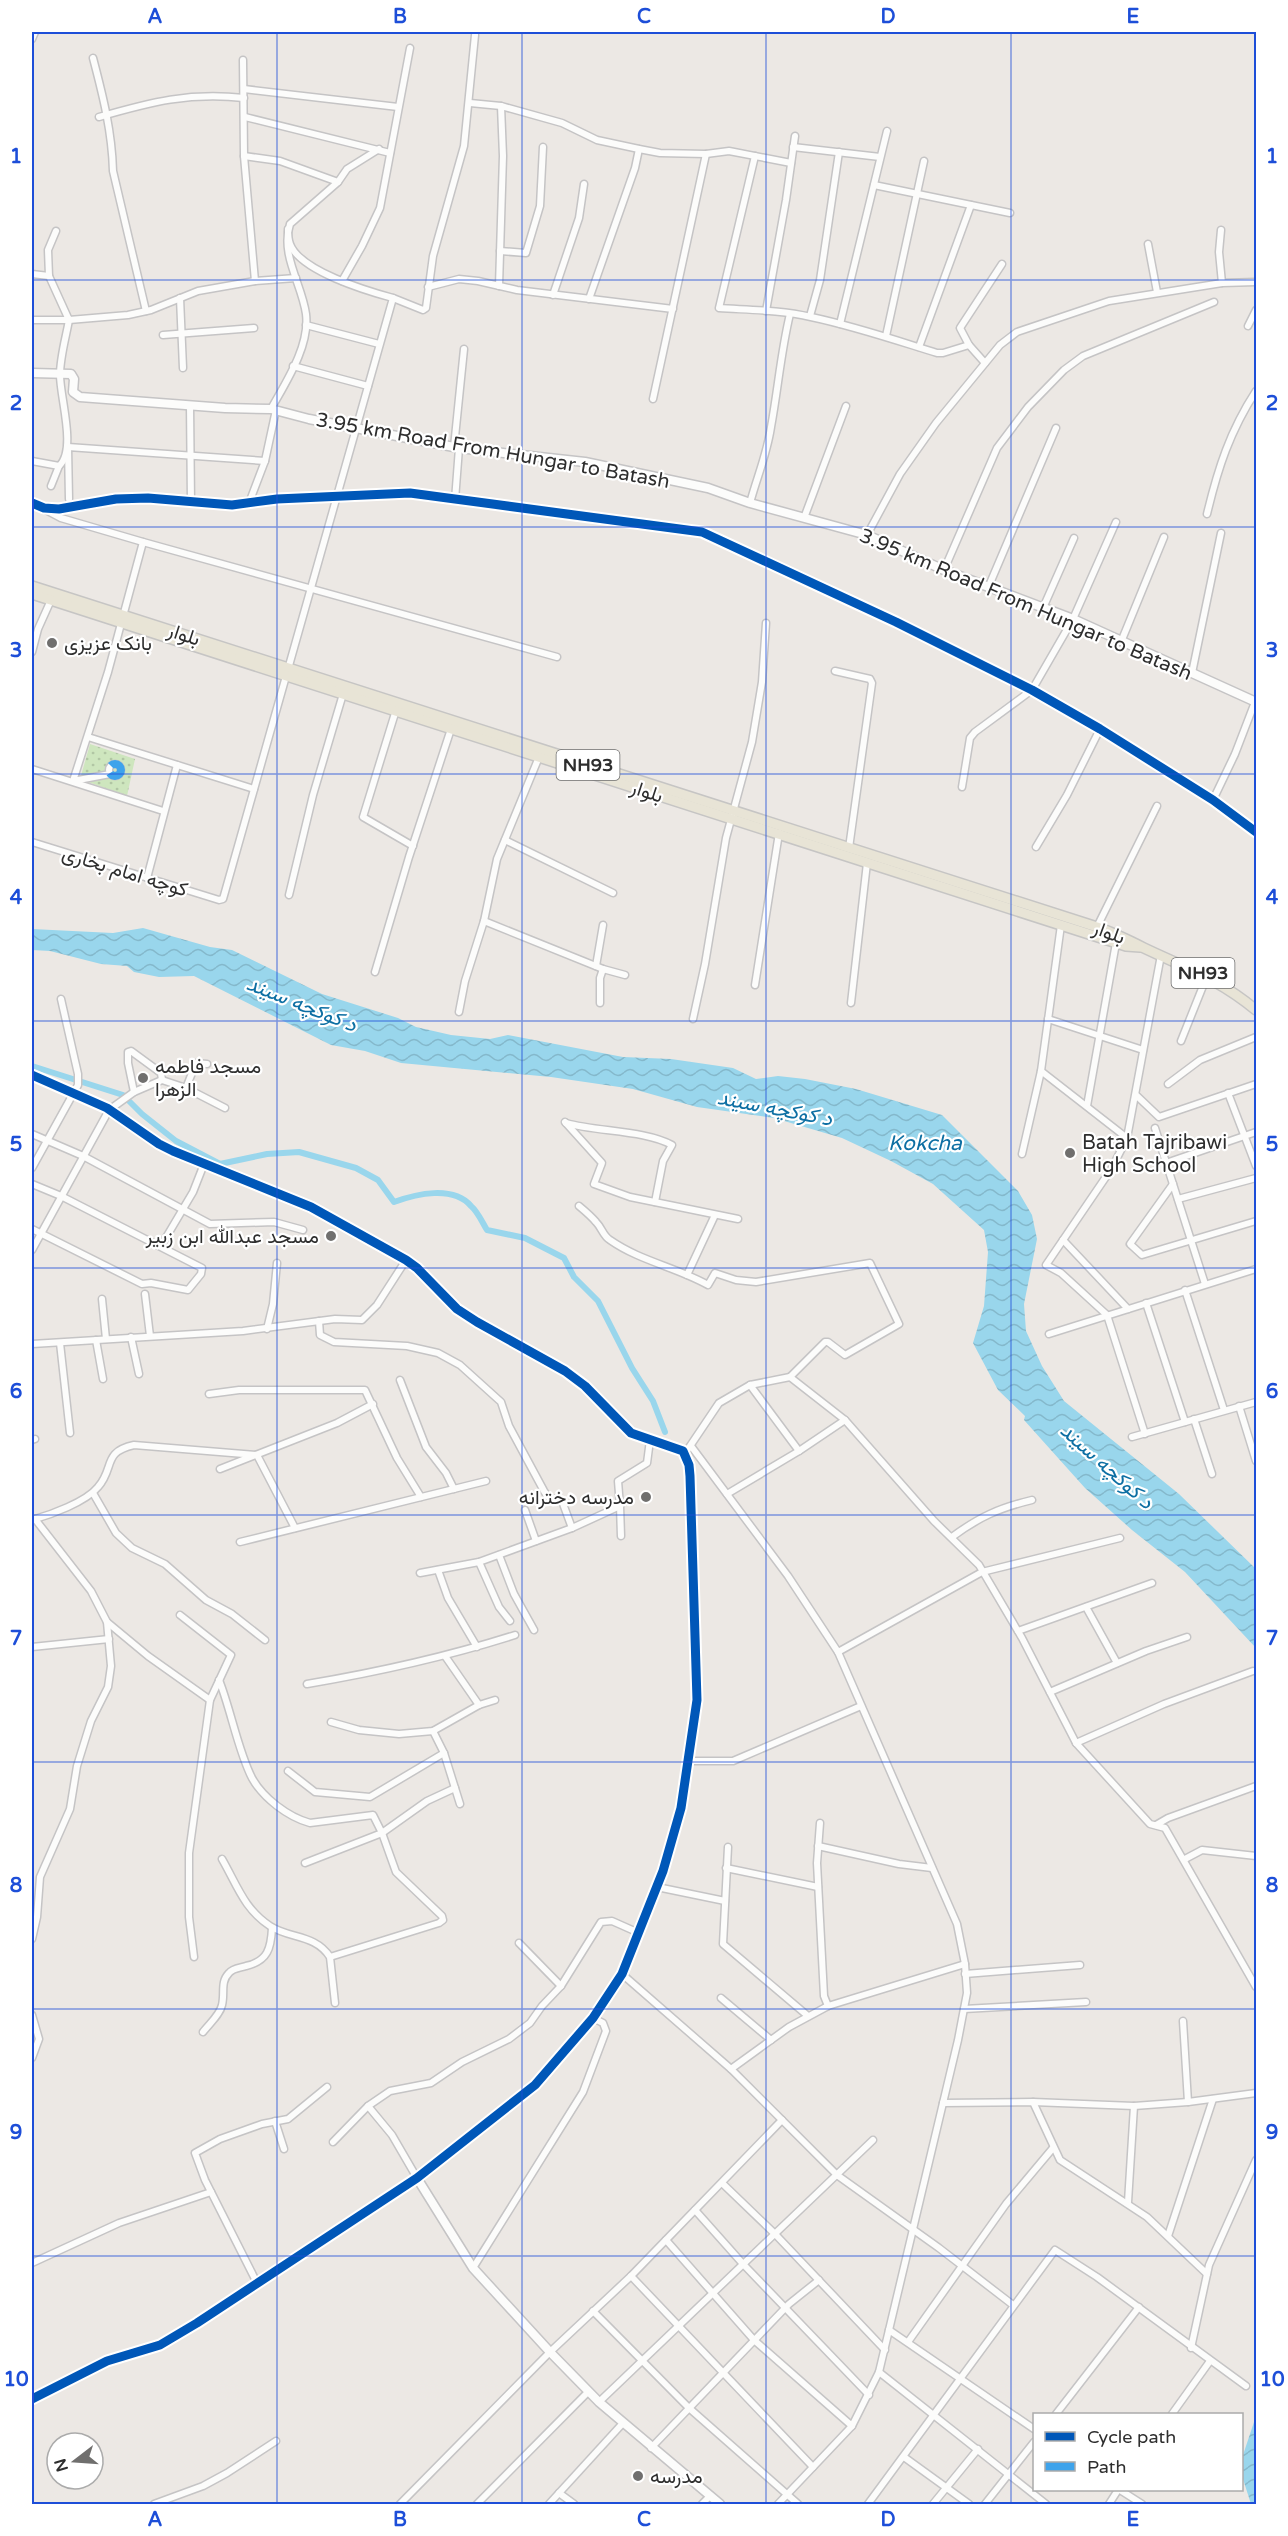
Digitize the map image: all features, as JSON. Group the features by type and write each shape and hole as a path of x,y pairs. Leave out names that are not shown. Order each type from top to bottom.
{"main road":[{"name":"بلوار","path":"32,586 123,619 523,742 597,772"},
{"name":"بلوار","path":"32,594 123,619"},
{"name":"بلوار","path":"287,671 343,694 451,729 538,757 597,772 849,848 1045,915 1061,925 1116,943 1143,947"},
{"name":"بلوار","path":"732,814 778,834 867,863 1045,915 1097,927 1131,939 1143,947"},
{"name":"NH93","path":"1143,947 1207,975 1257,1010"}],"street":[{"path":"32,39 35,32"},
{"path":"288,229 290,244 295,252 318,271 423,310 427,305 433,255 460,168 470,103 475,35"},
{"path":"342,281 380,208 410,48"},
{"path":"93,58 108,115 113,147 113,171 146,311"},
{"path":"243,60 244,156 255,281"},
{"path":"244,89 398,108"},
{"path":"99,117 175,97 204,95 244,98"},
{"path":"470,103 501,106 562,123 597,140 660,153 706,154 729,151 791,162"},
{"path":"499,286 503,156 501,106"},
{"path":"245,117 390,153"},
{"path":"840,324 887,131"},
{"path":"766,310 795,136"},
{"path":"500,251 526,253 540,206 543,147"},
{"path":"793,147 880,157"},
{"path":"249,503 265,461 273,409 293,366 306,325 302,295 287,245 288,229 298,215 338,182 347,169 380,149"},
{"path":"589,299 635,168 639,149"},
{"path":"810,316 820,280 839,152"},
{"path":"653,399 706,154"},
{"path":"244,156 280,161 338,182"},
{"path":"755,156 731,263 718,307 810,316 943,353 969,345"},
{"path":"886,336 924,161"},
{"path":"553,295 579,218 584,184"},
{"path":"874,185 1010,213"},
{"path":"919,347 971,205"},
{"path":"1221,230 1219,252 1222,283"},
{"path":"56,231 48,250 50,276 69,320 60,374 68,447 69,499"},
{"path":"1148,244 1157,292"},
{"path":"985,363 969,345 960,328 1002,264"},
{"path":"32,274 50,276"},
{"path":"32,320 69,320 146,311 198,291 255,281 296,278"},
{"path":"428,287 459,279 553,295 673,309"},
{"path":"867,535 900,474 936,423 1000,345 1017,332 1109,301 1222,283 1257,282"},
{"path":"180,298 183,368"},
{"path":"88,737 254,789 393,298"},
{"path":"944,570 997,448 1029,407 1064,370 1083,356 1214,302"},
{"path":"1248,326 1257,310"},
{"path":"750,503 763,466 769,438 782,346 789,314"},
{"path":"306,325 379,344"},
{"path":"163,335 182,331 254,328"},
{"path":"455,500 464,349"},
{"path":"293,366 368,386"},
{"path":"32,373 60,374"},
{"name":"3.95 km Road From Hungar to Batash","path":"60,374 71,374 74,379 74,392 80,397 273,409 356,429 457,447 585,462 708,488 750,503 867,535 988,588 1073,619 1121,643 1256,702"},
{"path":"1207,513 1220,461 1240,416 1257,391"},
{"path":"190,405 191,503"},
{"path":"804,518 846,406"},
{"path":"988,588 1056,428"},
{"path":"68,447 265,461"},
{"path":"51,486 68,447"},
{"path":"32,461 59,466"},
{"path":"44,508 59,509 116,499 148,498 232,505 339,495 410,493 702,532 896,622 1032,690 1100,729 1213,800 1257,832"},
{"path":"32,503 61,518 557,657"},
{"path":"962,787 970,738 1032,690 1073,619 1116,522"},
{"path":"1192,673 1221,533"},
{"path":"1121,643 1164,537"},
{"path":"1043,609 1074,538"},
{"path":"73,782 123,619 143,542"},
{"path":"32,652 51,600"},
{"path":"693,1019 732,814 752,742 762,682 766,623"},
{"path":"835,671 870,680 872,683 849,848"},
{"path":"289,895 313,795 343,694"},
{"path":"1213,800 1256,702"},
{"path":"396,710 363,817 413,846"},
{"path":"375,972 451,729"},
{"path":"1036,847 1067,795 1100,729"},
{"path":"459,1012 465,981 484,921 497,859 538,757"},
{"path":"147,878 177,765"},
{"path":"32,770 164,811"},
{"path":"73,782 110,774"},
{"name":"کوچه امام بخاری","path":"32,842 219,900 223,899 254,789"},
{"path":"1097,927 1156,806"},
{"path":"754,985 778,834"},
{"path":"505,840 613,893"},
{"path":"851,1003 867,863"},
{"path":"484,921 625,975"},
{"path":"600,1003 603,925"},
{"path":"1022,1154 1041,1071 1061,925"},
{"path":"1087,1106 1116,943"},
{"path":"1145,1434 1107,1315 1061,1273 1046,1265 1112,1168 1128,1138 1161,955"},
{"path":"1181,1041 1207,975"},
{"path":"32,1168 76,1089 78,1074 61,999"},
{"path":"1048,1019 1143,1050"},
{"path":"1168,1084 1200,1060 1257,1037"},
{"path":"131,1094 128,1052 161,1072 162,1080"},
{"path":"186,1088 196,1063 207,1064"},
{"path":"1041,1071 1128,1138"},
{"path":"32,1075 76,1089 159,1144 321,1211 406,1260 417,1268 457,1309 565,1371 585,1386 631,1433 675,1446 683,1451 689,1465 690,1476 697,1700 681,1808 657,1887 622,1974 593,2018 534,2085 417,2178 160,2345 107,2361 32,2399"},
{"path":"32,1250 109,1110 131,1094 162,1080 186,1088 225,1108"},
{"path":"1137,1096 1159,1117 1257,1084"},
{"path":"1228,1093 1257,1166"},
{"path":"655,1202 663,1161 672,1145 650,1138 565,1122 602,1162 594,1184 630,1197 738,1219"},
{"path":"1155,1128 1205,1284"},
{"path":"1166,1163 1257,1132"},
{"path":"32,1134 83,1156 210,1224 274,1222 303,1230"},
{"path":"161,1246 183,1211 204,1164"},
{"path":"1178,1199 1257,1178"},
{"path":"32,1184 161,1246 202,1268 201,1274 188,1290 151,1283 142,1284 32,1229"},
{"path":"1173,1184 1130,1244 1142,1256 1257,1221"},
{"path":"579,1206 597,1222 607,1238 616,1244 642,1258 708,1285 715,1273 736,1280 756,1282 870,1263 899,1324 845,1355 825,1342 790,1377 750,1385 719,1403 684,1455"},
{"path":"687,1275 714,1215"},
{"path":"1063,1240 1128,1309"},
{"path":"32,1344 267,1329 319,1321 362,1320 366,1318 406,1260"},
{"path":"267,1329 278,1263"},
{"path":"1049,1334 1257,1269"},
{"path":"1185,1290 1224,1410"},
{"path":"145,1294 150,1336"},
{"path":"102,1299 106,1340"},
{"path":"1146,1303 1185,1422"},
{"path":"319,1321 320,1335 334,1342 407,1346 438,1353 460,1365 501,1402 509,1426 544,1491 548,1497 562,1501 572,1528"},
{"path":"131,1337 139,1374"},
{"path":"96,1340 103,1378"},
{"path":"60,1343 70,1433"},
{"path":"790,1377 845,1420 934,1521 979,1565 1018,1630 1076,1743 1150,1824 1165,1828 1257,1987"},
{"path":"400,1380 426,1447 446,1473 454,1489"},
{"path":"750,1385 798,1451"},
{"path":"209,1394 239,1390 362,1389 367,1392 397,1458 421,1497"},
{"path":"1132,1437 1257,1402"},
{"path":"220,1469 337,1423 373,1404"},
{"path":"1239,1406 1257,1461"},
{"path":"1194,1419 1212,1473"},
{"path":"727,1494 845,1420"},
{"path":"621,1536 618,1481 647,1463 650,1440"},
{"path":"32,1940 37,1917 40,1877 70,1809 77,1766 91,1721 108,1687 111,1666 107,1622 91,1591 33,1520 56,1512 93,1493 100,1486 112,1455 120,1448 134,1445 257,1455"},
{"path":"691,1446 788,1576 838,1652 957,1924 965,1964 967,1993 964,2009 879,2372 852,2426 778,2505"},
{"path":"257,1455 295,1528"},
{"path":"240,1542 486,1481"},
{"path":"93,1493 116,1533 132,1548 165,1564 206,1600 232,1614 266,1640"},
{"path":"951,1537 978,1518 1002,1508 1032,1500"},
{"path":"420,1573 479,1562 572,1528 620,1506"},
{"path":"525,1510 536,1541"},
{"path":"838,1652 982,1572 1119,1539"},
{"path":"499,1555 514,1594 534,1630"},
{"path":"479,1562 499,1607 510,1621"},
{"path":"438,1570 448,1598 477,1647"},
{"path":"1018,1630 1152,1583"},
{"path":"1086,1607 1117,1663"},
{"path":"180,1615 231,1655 210,1701 189,1853 189,1917 194,1957"},
{"path":"107,1622 148,1656 210,1701"},
{"path":"307,1684 383,1671 445,1656 515,1635"},
{"path":"1050,1692 1117,1663 1187,1637"},
{"path":"32,1647 109,1639"},
{"path":"445,1656 479,1705"},
{"path":"1076,1743 1164,1704 1253,1671"},
{"path":"219,1680 252,1779 268,1799 301,1820 310,1823 373,1815 396,1872 442,1916 439,1923 330,1957"},
{"path":"331,1722 359,1730 399,1734 433,1731 479,1705 495,1700"},
{"path":"688,1761 734,1761 861,1706"},
{"path":"433,1731 444,1752 460,1803"},
{"path":"288,1771 315,1792 370,1797 444,1752"},
{"path":"1156,1826 1168,1818 1257,1786"},
{"path":"305,1863 382,1833 427,1801 455,1788"},
{"path":"820,1823 818,1887 824,1996 828,2006"},
{"path":"818,1846 899,1864 932,1868"},
{"path":"728,1847 723,1944 808,2016"},
{"path":"1185,1859 1202,1850 1257,1856"},
{"path":"222,1859 250,1911 272,1928 313,1940 330,1957 335,2003"},
{"path":"726,1868 818,1887"},
{"path":"657,1887 725,1901"},
{"path":"333,2142 368,2106 390,2091 431,2083 462,2062 509,2039 530,2023 561,1986 601,1922 612,1921 639,1933"},
{"path":"203,2032 222,2005 223,1983 228,1973 263,1959 271,1948 272,1928"},
{"path":"519,1943 561,1986"},
{"path":"731,2069 771,2040 828,2006 965,1964"},
{"path":"965,1974 1080,1965"},
{"path":"622,1974 731,2069 837,2175 1013,2305"},
{"path":"720,1998 771,2040"},
{"path":"964,2009 1086,2002"},
{"path":"32,2015 39,2038 32,2058"},
{"path":"473,2268 583,2092 606,2031 603,2023 593,2018"},
{"path":"1183,2021 1188,2102"},
{"path":"257,2283 211,2192 196,2157 198,2149 230,2135 288,2119 327,2087"},
{"path":"943,2103 1033,2102 1134,2106 1257,2093"},
{"path":"1168,2236 1213,2099"},
{"path":"1033,2102 1060,2160 1128,2202 1168,2236 1207,2274"},
{"path":"368,2106 392,2135 473,2268 599,2403 720,2505"},
{"path":"1128,2202 1134,2106"},
{"path":"400,2505 549,2352 631,2276 782,2120"},
{"path":"275,2121 284,2149"},
{"path":"599,2403 873,2140"},
{"path":"908,2342 1006,2204 1053,2148"},
{"path":"1191,2348 1209,2265 1257,2160"},
{"path":"722,2183 775,2234 885,2350"},
{"path":"32,2263 119,2223 211,2192"},
{"path":"695,2210 743,2264 869,2395"},
{"path":"666,2240 754,2340 852,2426"},
{"path":"868,2505 1055,2250 1139,2307 1191,2348 1246,2386"},
{"path":"631,2276 813,2467"},
{"path":"651,2449 785,2308 819,2280"},
{"path":"1058,2413 1139,2307"},
{"path":"593,2311 688,2408 798,2505"},
{"path":"890,2330 1033,2428"},
{"path":"1173,2413 1210,2361"},
{"path":"879,2372 1046,2505"},
{"path":"477,2505 588,2392"},
{"path":"549,2505 623,2423"},
{"path":"154,2505 219,2477 276,2441"},
{"path":"985,2505 1033,2444"},
{"path":"933,2505 978,2449"},
{"path":"904,2457 969,2505"},
{"path":"1108,2505 1118,2491"},
{"path":"1121,2491 1142,2505"},
{"path":"560,2493 574,2505"},
{"path":"702,2505 710,2496"}],"green space":[{"path":"90,744 135,759 127,796 80,779"}],"water":[{"name":"Kokcha","path":"143,928 210,947 232,950 322,994 398,1018 416,1027 451,1035 490,1039 508,1035 623,1057 671,1059 733,1068 756,1079 778,1076 805,1079 856,1089 942,1115 1018,1191 1032,1215 1037,1239 1024,1304 1026,1331 1042,1366 1064,1401 1179,1494 1256,1569 1256,1648 1185,1572 1132,1530 1085,1488 1024,1420 1025,1416 998,1390 973,1343 984,1306 988,1252 984,1230 933,1184 842,1138 774,1118 697,1107 633,1089 551,1077 401,1063 365,1051 331,1045 194,976 159,977 134,972 127,966 101,964 50,951 32,950 32,929 113,933"},
{"path":"1256,2416 1256,2504 1251,2504 1243,2479 1243,2455"}],"waterway":[{"path":"32,1066 123,1095 142,1114 176,1141 220,1164 267,1154 299,1152 356,1168 378,1180 394,1202 434,1193 445,1193 463,1199 476,1211 487,1230 525,1238 564,1258 574,1277 598,1301 632,1368 653,1401 665,1432"}],"marked path":[{"path":"117,764 121,770 117,776 113,776 109,768 117,764"}],"cycle path":[{"path":"32,503 44,508 59,509 116,499 148,498 232,505 277,499 410,493 702,532 896,622 1032,690 1100,729 1213,800 1256,832"},
{"path":"32,1075 107,1108 173,1151 311,1207 406,1260 417,1268 457,1309 565,1371 585,1386 631,1433 683,1451 689,1465 690,1476 697,1700 681,1808 663,1871 622,1974 593,2018 535,2085 417,2178 197,2323 160,2345 107,2361 32,2399"}],"place":[{"name":"بانک عزیزی","path":"52,643"},
{"name":"مسجد فاطمه الزهرا","path":"143,1078"},
{"name":"Batah Tajribawi High School","path":"1070,1153"},
{"name":"مسجد عبدالله ابن زبیر","path":"331,1236"},
{"name":"مدرسه دخترانه","path":"646,1497"},
{"name":"مدرسه","path":"638,2476"}],"water label":[{"name":"د کوکچه سیند","path":"302,1004"},
{"name":"د کوکچه سیند","path":"775,1108"},
{"name":"د کوکچه سیند","path":"1107,1466"}]}
